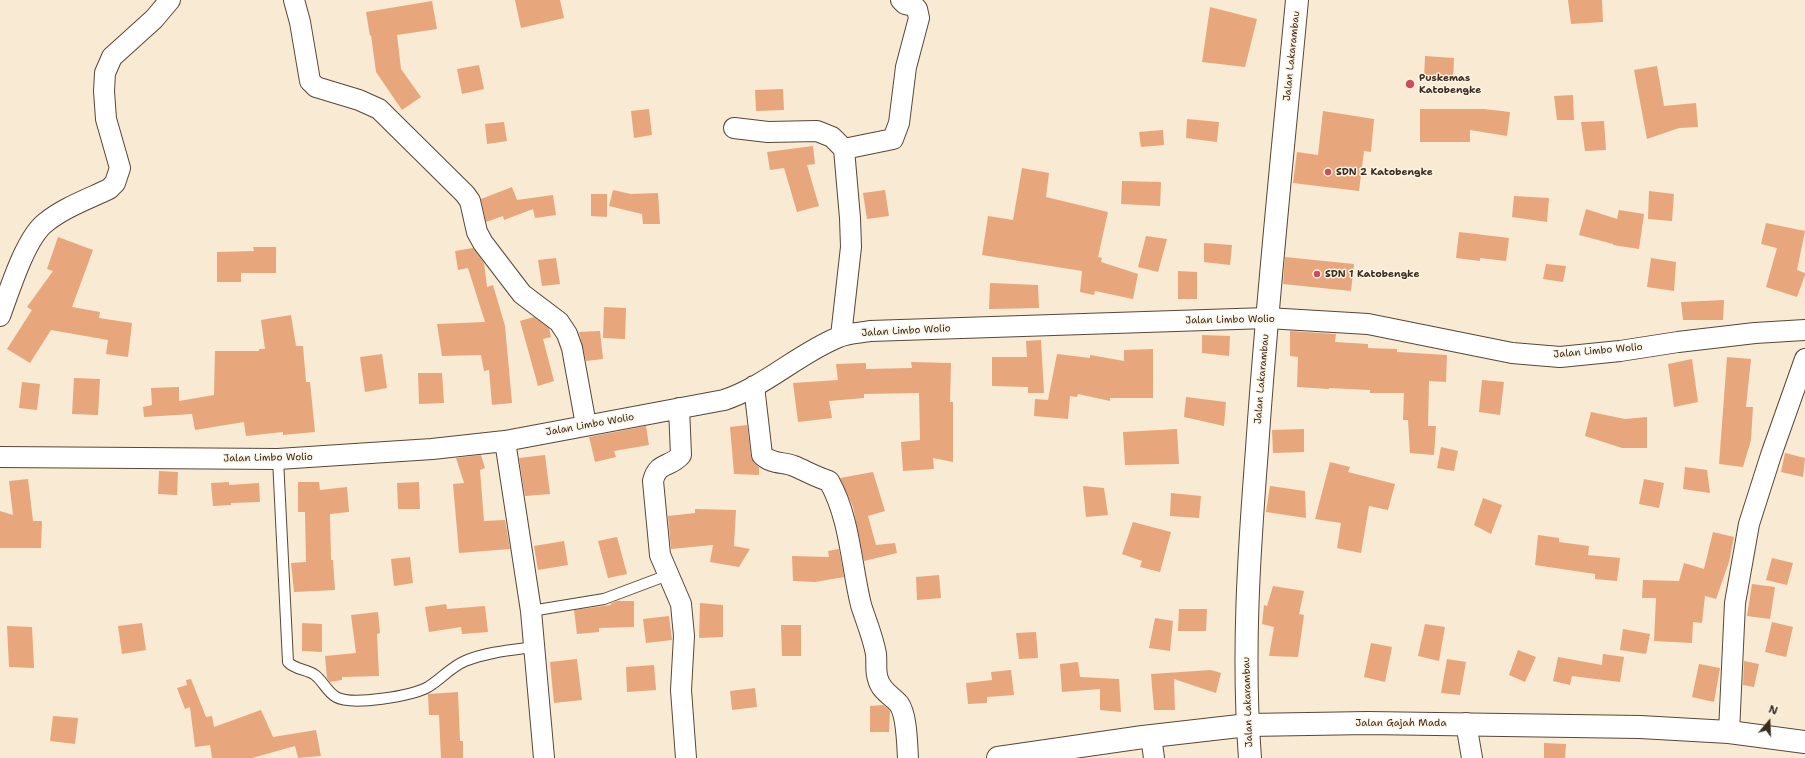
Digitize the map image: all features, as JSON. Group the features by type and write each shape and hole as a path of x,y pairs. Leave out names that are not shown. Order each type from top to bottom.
{"main road":[{"name":"Jalan Lakarambau","path":"1250,758 1248,725 1247,606 1262,369 1297,0"},
{"name":"Jalan Gajah Mada","path":"998,758 1151,736 1248,725 1466,723 1640,726 1729,732 1805,742"}],"street":[{"path":"0,316 18,270 33,238 44,224 63,212 109,189 115,184 120,168 106,119 104,91 105,73 112,57 154,19 170,0"},
{"path":"294,0 300,22 310,81 316,87 359,100 379,109 422,150 470,201 477,232 483,243 522,294 542,308 558,322 566,334 572,348 586,425"},
{"path":"844,149 893,139 899,123 906,67 919,18 917,9 914,6 905,4 901,0"},
{"path":"734,128 768,132 817,131 832,137 844,149 851,247 841,336"},
{"name":"Jalan Limbo Wolio","path":"0,457 278,459 432,449 505,441 724,400 745,393 794,361 841,336 870,331 1267,318 1368,324 1512,353 1560,357 1620,351 1678,342 1747,334 1805,330"},
{"path":"1729,732 1735,603 1750,524 1771,455 1805,359"},
{"path":"754,386 762,455 772,461 793,466 829,481 835,492 845,526 861,604 873,641 876,656 877,678 880,686 899,705 904,716 908,758"},
{"path":"679,408 681,455 678,459 656,470 653,481 660,555 681,604 684,636 681,690 686,758"},
{"path":"505,441 531,610 544,758"},
{"path":"1466,723 1472,758"},
{"path":"1151,736 1154,758"}],"lane":[{"path":"278,459 288,662 291,665 312,672 322,679 334,696 342,700 355,701 412,694 428,687 464,661 494,653 534,647"},
{"path":"531,610 604,599 668,576"}],"building":[{"path":"515,0 560,0 564,18 521,28"},
{"path":"1568,0 1602,0 1603,22 1571,24"},
{"path":"432,1 437,29 397,35 401,69 421,97 402,110 376,72 366,12"},
{"path":"1210,7 1257,19 1245,67 1202,62"},
{"path":"1425,56 1454,58 1453,81 1424,79"},
{"path":"479,65 484,89 462,94 457,69"},
{"path":"1657,66 1664,106 1696,103 1698,127 1679,128 1647,139 1634,70"},
{"path":"783,89 784,110 756,111 755,90"},
{"path":"1573,95 1574,120 1557,120 1554,96"},
{"path":"649,109 652,135 634,138 631,111"},
{"path":"1420,109 1484,109 1510,112 1507,136 1470,130 1470,142 1420,142"},
{"path":"1323,111 1374,119 1371,152 1364,151 1359,191 1293,183 1297,152 1318,155"},
{"path":"1187,119 1219,122 1217,142 1186,138"},
{"path":"1604,121 1606,150 1585,151 1581,122"},
{"path":"504,122 507,141 487,144 485,124"},
{"path":"1163,130 1164,145 1141,147 1139,132"},
{"path":"813,146 815,164 807,165 819,206 797,212 784,168 770,170 767,152"},
{"path":"1022,168 1049,173 1046,197 1108,212 1098,257 1102,258 1101,262 1138,274 1133,299 1095,291 1094,295 1080,292 1082,271 982,255 988,216 1013,220"},
{"path":"1122,181 1161,182 1160,206 1121,204"},
{"path":"512,187 517,200 553,195 556,215 535,218 533,209 504,220 503,216 486,222 481,199"},
{"path":"613,190 631,194 658,193 660,224 643,224 642,214 609,206"},
{"path":"885,190 889,216 867,219 863,193"},
{"path":"1649,191 1674,194 1672,221 1648,219"},
{"path":"591,194 607,194 607,217 591,216"},
{"path":"1514,196 1549,198 1547,222 1512,217"},
{"path":"1586,209 1617,219 1619,210 1644,214 1639,249 1613,245 1579,235"},
{"path":"1766,223 1805,231 1797,270 1805,273 1805,275 1797,297 1766,287 1777,248 1761,244"},
{"path":"1459,232 1509,238 1506,261 1480,258 1480,261 1456,258"},
{"path":"1146,236 1167,239 1158,272 1138,267"},
{"path":"58,237 93,250 72,307 100,312 99,318 132,323 128,357 106,354 108,340 51,330 30,363 7,349 32,310 27,307 53,271 47,269"},
{"path":"1204,243 1232,245 1230,265 1204,262"},
{"path":"253,247 276,247 276,273 241,273 241,282 217,282 217,252 254,251"},
{"path":"473,248 484,263 487,287 493,285 505,326 512,403 492,405 489,370 484,371 481,355 442,356 437,324 485,322 468,268 458,270 455,251"},
{"name":"SDN 1 Katobengke","path":"1285,257 1354,264 1351,291 1283,284"},
{"path":"556,258 560,284 542,286 538,260"},
{"path":"1651,258 1676,262 1674,291 1647,287"},
{"path":"1546,264 1566,266 1563,282 1543,279"},
{"path":"1178,271 1197,272 1197,299 1178,299"},
{"path":"990,283 1038,285 1039,308 989,309"},
{"path":"1724,300 1723,320 1683,320 1681,302"},
{"path":"604,307 626,308 625,339 603,338"},
{"path":"291,315 296,346 303,346 306,382 310,382 315,432 283,435 283,432 246,436 244,422 195,430 192,414 144,417 143,407 152,405 151,388 179,387 179,401 214,395 215,351 259,351 259,349 265,349 261,320"},
{"path":"534,317 549,328 551,337 543,339 554,381 538,386 520,321"},
{"path":"600,331 603,359 586,361 579,332"},
{"path":"1290,331 1336,334 1335,342 1368,344 1368,348 1397,349 1397,352 1447,355 1446,382 1429,381 1428,426 1436,426 1434,455 1410,453 1408,420 1403,420 1404,393 1370,393 1370,390 1297,387 1298,357 1290,356"},
{"path":"1202,335 1230,336 1229,356 1202,353"},
{"path":"1041,340 1044,393 1028,393 1028,387 992,386 992,357 1027,357 1026,341"},
{"path":"1153,349 1153,398 1110,398 1110,401 1078,394 1077,397 1070,396 1068,419 1034,416 1035,399 1048,400 1057,354 1090,358 1090,355 1124,361 1124,350"},
{"path":"382,354 387,388 365,392 360,357"},
{"path":"1727,357 1751,359 1746,407 1753,407 1751,440 1743,467 1719,464"},
{"path":"1692,359 1698,402 1674,407 1668,364"},
{"path":"911,362 951,363 950,402 953,402 953,462 933,458 934,469 903,471 901,442 920,440 919,393 864,394 864,398 829,401 832,418 798,422 793,383 838,380 836,364 866,363 866,369 912,368"},
{"path":"418,373 442,373 444,403 419,404"},
{"path":"74,378 100,379 98,415 72,414"},
{"path":"1482,380 1504,382 1500,415 1479,412"},
{"path":"22,382 40,384 37,410 19,408"},
{"path":"1186,397 1226,402 1224,426 1184,417"},
{"path":"1591,412 1625,419 1647,417 1647,448 1622,448 1585,436"},
{"path":"747,425 751,456 754,463 759,467 759,475 734,474 730,427"},
{"path":"646,426 649,445 614,451 616,457 595,462 589,437"},
{"path":"1177,429 1179,464 1125,465 1123,432"},
{"path":"1304,429 1304,452 1273,453 1272,430"},
{"path":"1441,447 1458,451 1454,471 1437,468"},
{"path":"1785,453 1805,458 1803,477 1781,472"},
{"path":"481,455 485,468 480,470 484,521 505,520 510,549 459,553 453,484 464,483 456,458"},
{"path":"545,455 550,494 525,496 519,458"},
{"path":"1330,462 1350,467 1348,472 1395,484 1388,510 1369,506 1361,553 1337,548 1341,523 1315,519"},
{"path":"1685,467 1707,470 1710,493 1683,489"},
{"path":"159,471 178,472 177,495 158,494"},
{"path":"873,472 885,511 868,516 876,545 895,543 897,553 864,561 853,507 840,478"},
{"path":"28,479 33,521 42,521 41,548 0,548 0,511 13,515 9,481"},
{"path":"1644,479 1664,483 1659,508 1639,504"},
{"path":"229,482 229,485 259,483 260,502 231,503 231,505 213,506 211,483"},
{"path":"298,482 319,482 320,490 347,487 349,512 330,514 331,560 333,560 335,590 294,592 291,563 306,562 305,512 298,512"},
{"path":"419,482 420,509 398,509 397,483"},
{"path":"1083,486 1104,488 1108,515 1086,517"},
{"path":"1270,486 1305,491 1306,518 1266,512"},
{"path":"1171,493 1201,496 1199,518 1170,516"},
{"path":"1483,498 1502,505 1491,534 1474,525"},
{"path":"695,509 736,510 734,546 750,549 739,567 710,562 713,545 671,549 668,516 695,513"},
{"path":"1133,522 1171,532 1160,572 1140,567 1142,561 1122,554"},
{"path":"1713,532 1734,537 1729,562 1716,599 1705,596 1702,623 1693,622 1692,643 1654,641 1656,598 1642,598 1643,580 1679,581 1684,563 1704,569"},
{"path":"1538,535 1559,538 1559,542 1589,546 1588,555 1620,558 1617,581 1595,579 1595,574 1535,565"},
{"path":"617,537 627,574 608,578 598,541"},
{"path":"564,541 568,565 538,570 534,546"},
{"path":"839,549 844,577 815,582 793,581 792,556 829,557 828,551"},
{"path":"410,557 413,583 394,586 391,559"},
{"path":"1772,558 1793,563 1787,585 1766,580"},
{"path":"939,575 941,598 917,600 916,577"},
{"path":"1752,584 1775,587 1770,619 1747,616"},
{"path":"1273,586 1304,591 1299,614 1304,615 1298,657 1269,656 1274,627 1262,624 1264,605 1267,606"},
{"path":"617,601 634,601 634,627 599,628 599,632 577,634 574,610 611,605 610,604"},
{"path":"700,603 723,605 723,637 699,638"},
{"path":"446,604 447,609 485,606 488,632 462,634 461,627 429,632 425,607"},
{"path":"1179,609 1207,609 1206,631 1178,631"},
{"path":"378,612 380,633 377,634 379,676 342,677 342,680 330,682 327,678 325,656 356,653 351,615"},
{"path":"669,616 672,640 646,643 643,619"},
{"path":"1155,618 1173,621 1170,651 1149,648"},
{"path":"1772,622 1793,627 1786,657 1765,652"},
{"path":"142,623 146,650 122,654 118,626"},
{"path":"302,623 322,624 322,652 302,651"},
{"path":"1425,624 1445,627 1439,661 1418,656"},
{"path":"781,625 801,625 801,656 782,656"},
{"path":"7,626 32,627 34,668 9,667"},
{"path":"1623,629 1650,634 1646,654 1620,650"},
{"path":"1036,632 1038,658 1019,659 1016,633"},
{"path":"1371,643 1392,647 1385,682 1364,677"},
{"path":"1518,650 1536,657 1525,682 1509,675"},
{"path":"1603,654 1624,657 1620,682 1572,676 1570,685 1553,681 1558,657 1602,665"},
{"path":"577,659 582,700 554,703 550,662"},
{"path":"1447,659 1466,662 1460,695 1441,693"},
{"path":"1744,661 1759,664 1754,687 1743,685"},
{"path":"1078,662 1080,677 1119,679 1121,712 1100,710 1100,689 1062,692 1060,664"},
{"path":"1699,664 1720,668 1714,702 1692,697"},
{"path":"654,665 656,690 627,692 626,667"},
{"path":"1011,670 1014,695 987,697 987,703 968,704 966,683 992,680 991,672"},
{"path":"1211,670 1221,673 1216,693 1174,679 1175,710 1154,710 1151,674"},
{"path":"191,679 206,717 212,716 214,727 261,710 273,737 316,730 321,756 298,758 295,746 252,758 212,758 210,745 195,747 190,707 185,709 177,688 187,685 186,680"},
{"path":"755,688 757,707 732,710 730,691"},
{"path":"458,692 460,741 463,741 463,758 441,758 439,715 429,715 428,694"},
{"path":"883,705 890,711 889,732 870,732 870,706"},
{"path":"53,716 78,718 75,744 50,741"},
{"path":"1544,743 1566,744 1565,758 1544,758"}],"place":[{"name":"Puskemas Katobengke","path":"1410,84"},
{"name":"SDN 2 Katobengke","path":"1328,172"},
{"name":"SDN 1 Katobengke","path":"1317,274"}]}
